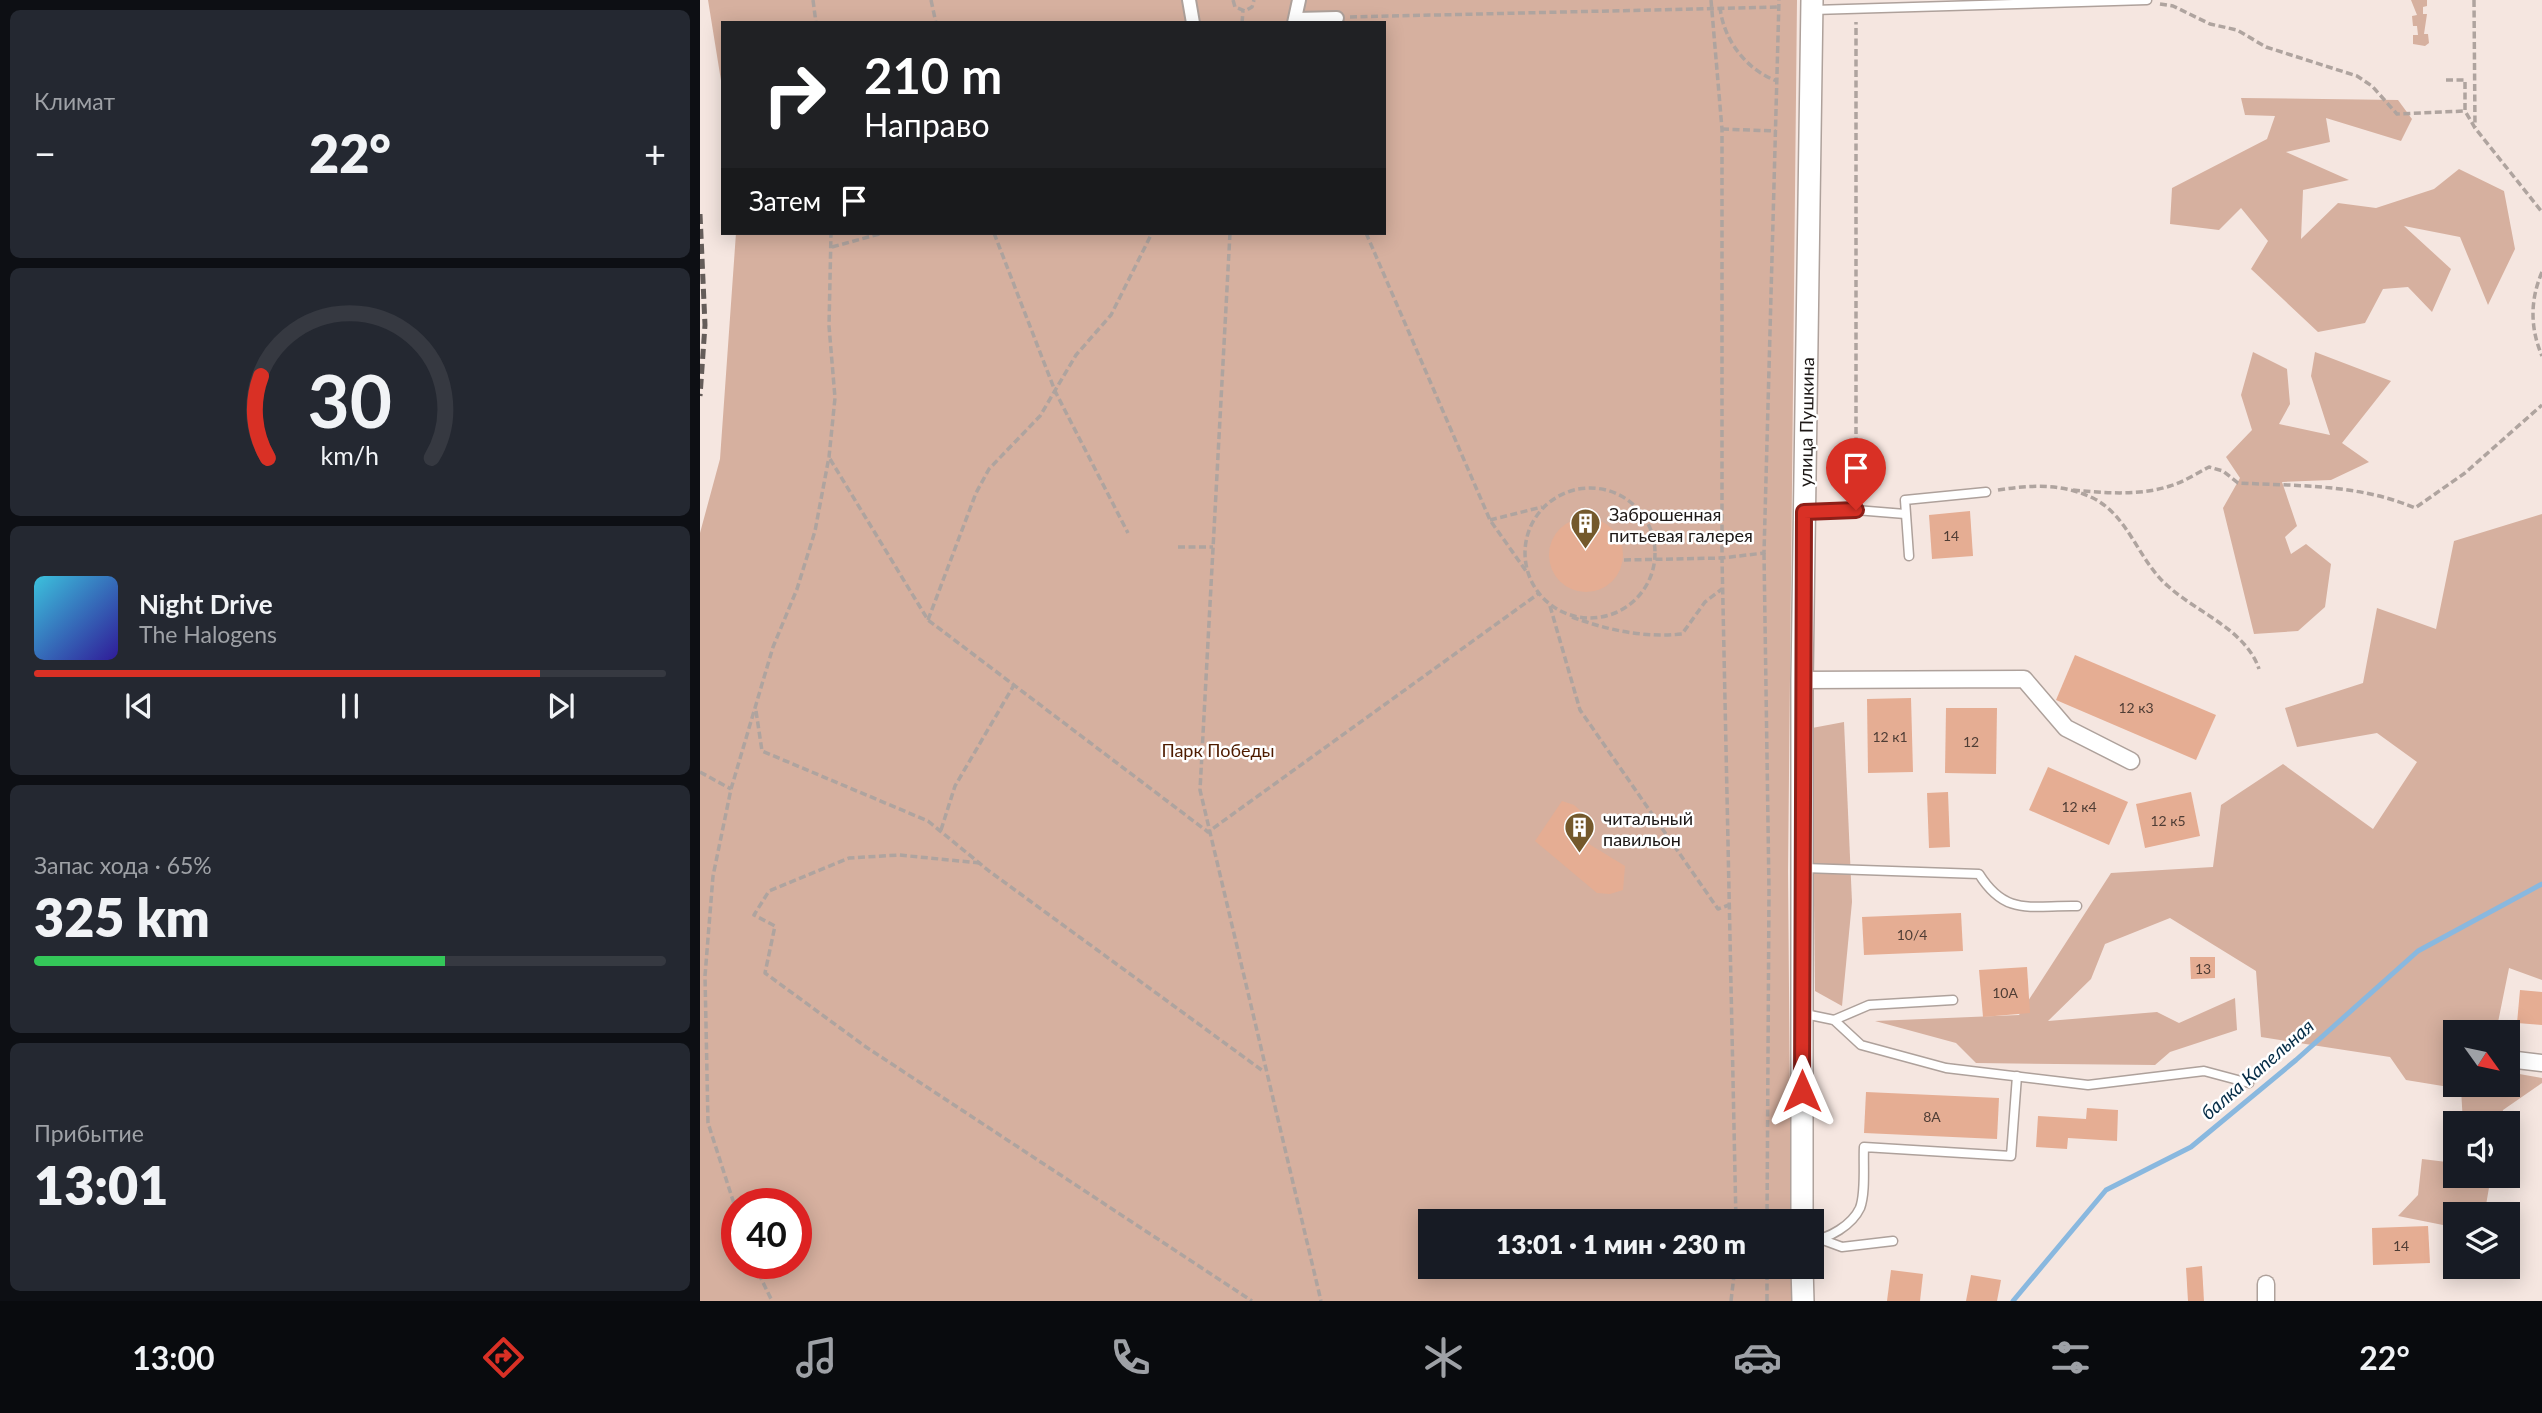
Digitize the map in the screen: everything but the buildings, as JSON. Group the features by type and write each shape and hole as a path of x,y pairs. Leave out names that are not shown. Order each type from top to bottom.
{"street":[{"path":"1189,0 1193,21"},
{"path":"1299,0 1295,21 1337,18"},
{"name":"улица Пушкина","path":"1802,1209 1802,680 1811,5"},
{"path":"1802,680 2024,679 2066,728 2131,761"},
{"path":"2520,1060 2542,1063"},
{"path":"1802,1279 1803,1301"},
{"path":"2266,1284 2266,1301"}],"lane":[{"path":"1811,5 2147,1"},
{"path":"1909,556 1906,500 1986,492"},
{"path":"1804,512 1856,510 1905,514"},
{"path":"1801,867 1979,874 1992,895 2007,905 2077,906"},
{"path":"1834,1020 1869,1005 1953,1000"},
{"path":"1802,1013 1834,1020 1861,1045 1946,1068 2088,1085 2204,1071 2249,1083"},
{"path":"1824,1239 1848,1223 1860,1207 1864,1147 2011,1156 2017,1076"},
{"path":"1824,1240 1842,1247 1893,1241"}],"path":[{"path":"813,0 816,21"},
{"path":"931,0 936,21"},
{"path":"1233,0 1236,7 1243,11"},
{"path":"1243,11 1252,7 1254,0"},
{"path":"1711,0 1722,129 1722,589 1736,1209"},
{"path":"1768,1209 1769,891 1764,553 1779,0"},
{"path":"2474,0 2475,128"},
{"path":"2147,1 2172,6 2210,24 2237,30 2266,47 2357,76 2372,86 2397,114 2465,111"},
{"path":"1856,6 1856,510"},
{"path":"1720,7 1722,23 1729,40 1756,69 1777,82"},
{"path":"1337,18 1779,7"},
{"path":"1242,21 1243,11"},
{"path":"2446,80 2465,80 2465,111 2475,128 2542,212"},
{"path":"1722,129 1776,131"},
{"path":"729,1188 708,1123 705,976 713,876 731,789 773,647 797,589 815,531 829,457 835,398 829,326 831,235"},
{"path":"832,247 876,235"},
{"path":"995,235 1055,391 1128,533"},
{"path":"928,620 976,493 989,468 1040,416 1076,355 1111,315 1151,235"},
{"path":"1230,235 1200,790 1321,1301"},
{"path":"1367,235 1490,520 1527,573 1538,594 1564,613 1601,628 1657,636 1682,634 1705,602 1722,589"},
{"path":"2542,272 2536,286 2532,313 2536,340 2542,356"},
{"path":"1986,492 2037,485 2113,494 2146,491 2172,486 2209,467 2223,471 2238,483 2363,491 2387,496 2415,508 2465,473 2542,405"},
{"path":"829,457 928,620 1208,832"},
{"path":"1490,520 1544,506 1563,493 1585,487 1608,490 1628,500 1644,516 1654,537 1655,560 1645,589 1623,610 1594,619 1564,613"},
{"path":"2073,490 2096,500 2121,519 2152,570 2168,586 2247,645 2259,669"},
{"path":"1527,573 1525,549 1531,526 1544,506"},
{"path":"1178,547 1213,547"},
{"path":"1624,560 1722,558 1764,553"},
{"path":"1208,832 1538,594"},
{"path":"1550,605 1580,709 1718,909 1729,905"},
{"path":"941,830 955,786 1014,685"},
{"path":"755,708 762,751 928,821 980,863 1265,1072"},
{"path":"700,772 731,789"},
{"path":"980,863 899,855 849,858 769,891 754,915 775,926 765,973 866,1046 1252,1301"},
{"path":"761,1279 772,1301"},
{"path":"1731,1301 1734,1279"},
{"path":"1767,1279 1767,1301"}],"green space":[{"name":"Парк Победы","path":"708,0 1797,0 1788,872 1791,1209 1418,1209 1418,1279 1791,1279 1791,1301 700,1301 700,533 720,459 736,235 1386,235 1386,21 721,21 721,81"},
{"path":"2411,0 2427,0 2423,14 2427,14 2424,34 2428,34 2429,43 2425,46 2413,44 2413,35 2418,35 2417,26 2413,26 2412,16 2417,15"},
{"path":"2241,98 2398,100 2412,119 2401,141 2326,118 2330,142 2286,152 2349,180 2303,190 2301,239 2338,203 2376,208 2434,189 2459,169 2504,191 2515,249 2488,305 2460,237 2404,226 2451,269 2432,312 2408,287 2383,289 2365,323 2318,332 2251,269 2268,241 2241,208 2219,230 2170,224 2172,188 2267,139 2275,116 2245,115"},
{"path":"2253,352 2287,369 2290,404 2279,424 2330,435 2311,376 2315,352 2391,381 2342,443 2369,462 2331,480 2282,482 2297,526 2285,537 2291,554 2306,544 2331,564 2325,607 2298,631 2254,634 2223,508 2240,478 2226,457 2252,430 2241,395"},
{"path":"2542,514 2542,980 2509,968 2498,1020 2443,1020 2443,1086 2406,1080 2390,1057 2261,1037 2256,971 2170,918 2105,944 2091,979 2048,1021 2157,1012 2179,1023 2235,998 2237,1030 2170,1052 2155,1065 1976,1063 1956,1043 1875,1021 2019,1015 2111,873 2213,867 2221,805 2283,764 2373,829 2417,762 2377,733 2297,747 2285,708 2363,683 2377,608 2436,629 2454,541"},
{"path":"1844,722 1852,902 1842,1006 1815,991 1812,728"},
{"path":"2520,1074 2542,1078 2542,1083 2503,1111 2462,1111 2461,1097 2520,1097"},
{"path":"2422,1159 2443,1162 2443,1188 2489,1188 2487,1202 2443,1202 2443,1225 2398,1216 2418,1195"}],"waterway":[{"name":"балка Капельная","path":"2013,1301 2106,1190 2191,1147 2296,1060 2418,951 2542,884"}],"railway":[{"path":"700,214 705,325 700,396"}],"place":[{"name":"Заброшенная питьевая галерея","path":"1586,551"},
{"name":"читальный павильон","path":"1580,855"}],"route":[{"path":"1802,1091 1804,512 1856,510"}]}
